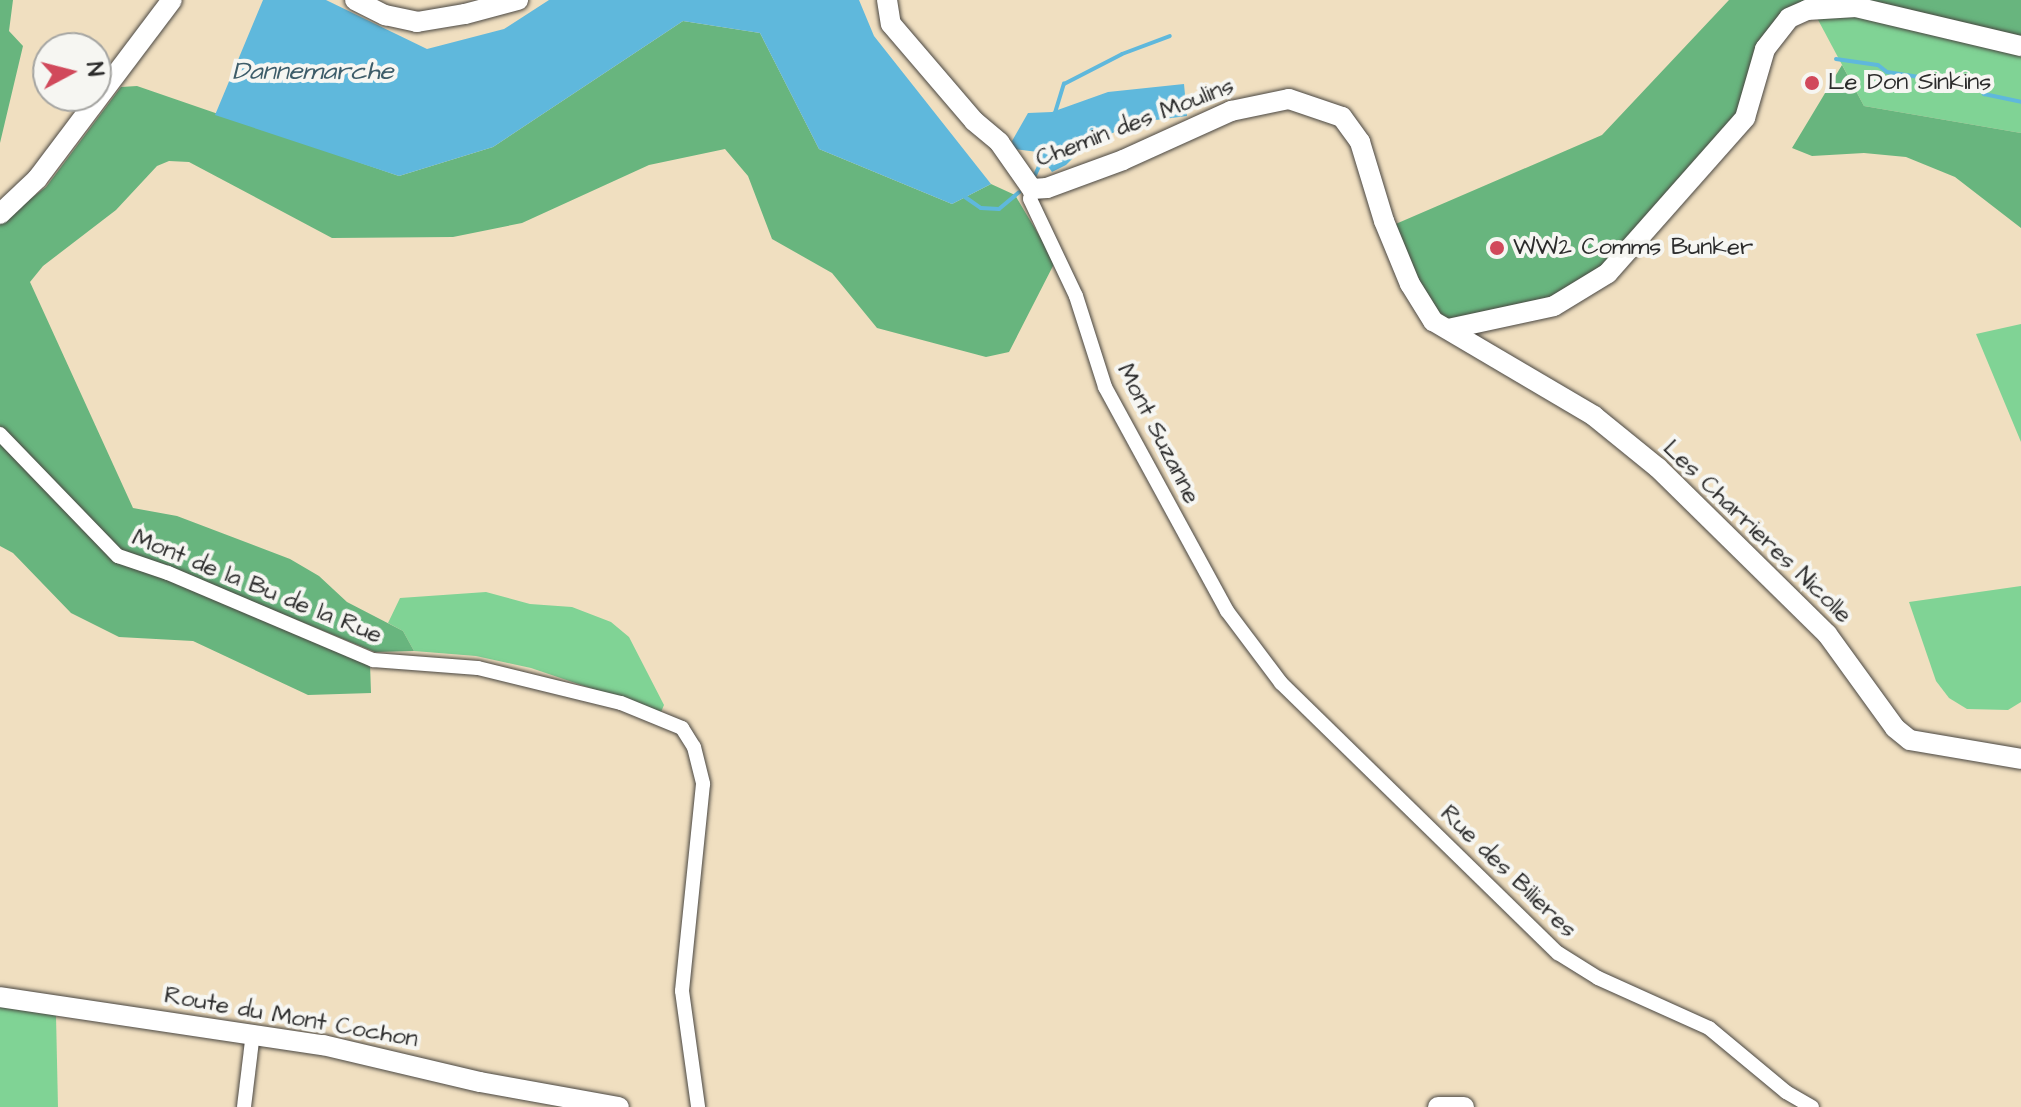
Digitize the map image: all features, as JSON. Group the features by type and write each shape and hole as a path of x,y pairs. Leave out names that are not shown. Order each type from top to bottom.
{"street":[{"path":"0,214 37,179 172,0"},
{"path":"355,0 385,15 417,22 518,0"},
{"name":"Chemin des Moulins","path":"887,0 891,24 974,121 999,142 1032,189 1047,188 1123,160 1231,111 1289,99 1342,117 1360,142 1384,221 1410,284 1433,321 1448,329"},
{"path":"1448,329 1554,306 1608,273 1745,118 1765,49 1789,18 1825,6 1856,7 2021,46"},
{"name":"Mont Suzanne","path":"1032,189 1030,199 1076,296 1105,387 1227,611 1281,683"},
{"name":"Les Charrieres Nicolle","path":"1448,329 1594,416 1658,468 1827,634 1895,728 1910,740 2021,759"},
{"name":"Mont de la Bu de la Rue","path":"0,434 118,556 168,573 373,660 478,668 621,703 682,728 694,747 703,784 682,991 698,1107"},
{"name":"Rue des Bilieres","path":"1281,683 1558,953 1598,978 1709,1028 1786,1092 1812,1107"},
{"name":"Route du Mont Cochon","path":"0,997 253,1033 619,1107"},
{"path":"244,1107 253,1033"},
{"path":"1438,1107 1464,1107"}],"green space":[{"path":"0,0 13,0 9,31 23,46 0,143"},
{"path":"1729,0 1856,0 1796,7 1741,109 1601,267 1547,300 1449,322 1437,317 1391,226 1602,135"},
{"path":"1859,0 2021,0 2021,38"},
{"path":"1852,14 2021,56 2021,133 1864,106 1816,16"},
{"path":"683,21 760,33 819,149 952,204 991,184 1015,195 1055,262 1009,352 986,357 877,328 832,273 772,239 748,176 725,149 649,165 522,223 453,237 332,238 189,162 169,161 157,166 116,210 43,266 30,282 133,508 177,516 290,559 319,576 347,602 403,631 414,651 375,652 122,551 108,541 0,426 0,222 46,187 102,112 112,112 112,99 121,87 137,86 399,176 493,147"},
{"path":"1842,65 1864,106 2021,133 2021,228 1955,177 1906,157 1864,153 1812,156 1792,148"},
{"path":"2021,324 2021,442 1976,334"},
{"path":"0,440 115,560 199,590 370,663 371,693 308,695 193,641 119,637 71,613 13,553 0,546"},
{"path":"2021,586 2021,702 2008,710 1967,709 1949,698 1936,681 1909,602"},
{"path":"486,592 530,604 572,607 611,622 629,637 664,705 661,712 531,668 476,656 414,651 403,631 388,623 400,598"},
{"path":"0,1006 56,1015 58,1107 0,1107"}],"water":[{"name":"Dannemarche","path":"263,0 326,0 427,49 504,29 549,0 859,0 874,36 991,184 952,204 819,149 760,33 683,21 493,147 399,176 215,115"},
{"path":"1184,84 1187,116 1133,123 1084,147 1066,165 1052,172 1038,152 1014,149 1012,141 1028,113 1052,112 1108,92"}],"waterway":[{"path":"1054,116 1064,84 1122,54 1170,36"},
{"path":"1836,59 1878,65 1887,72 1977,86 1984,94 2021,102"},
{"path":"1035,175 1044,156"},
{"path":"965,197 981,208 999,209 1019,192"}],"place":[{"name":"Le Don Sinkins","path":"1812,83"},
{"name":"WW2 Comms Bunker","path":"1497,248"}]}
